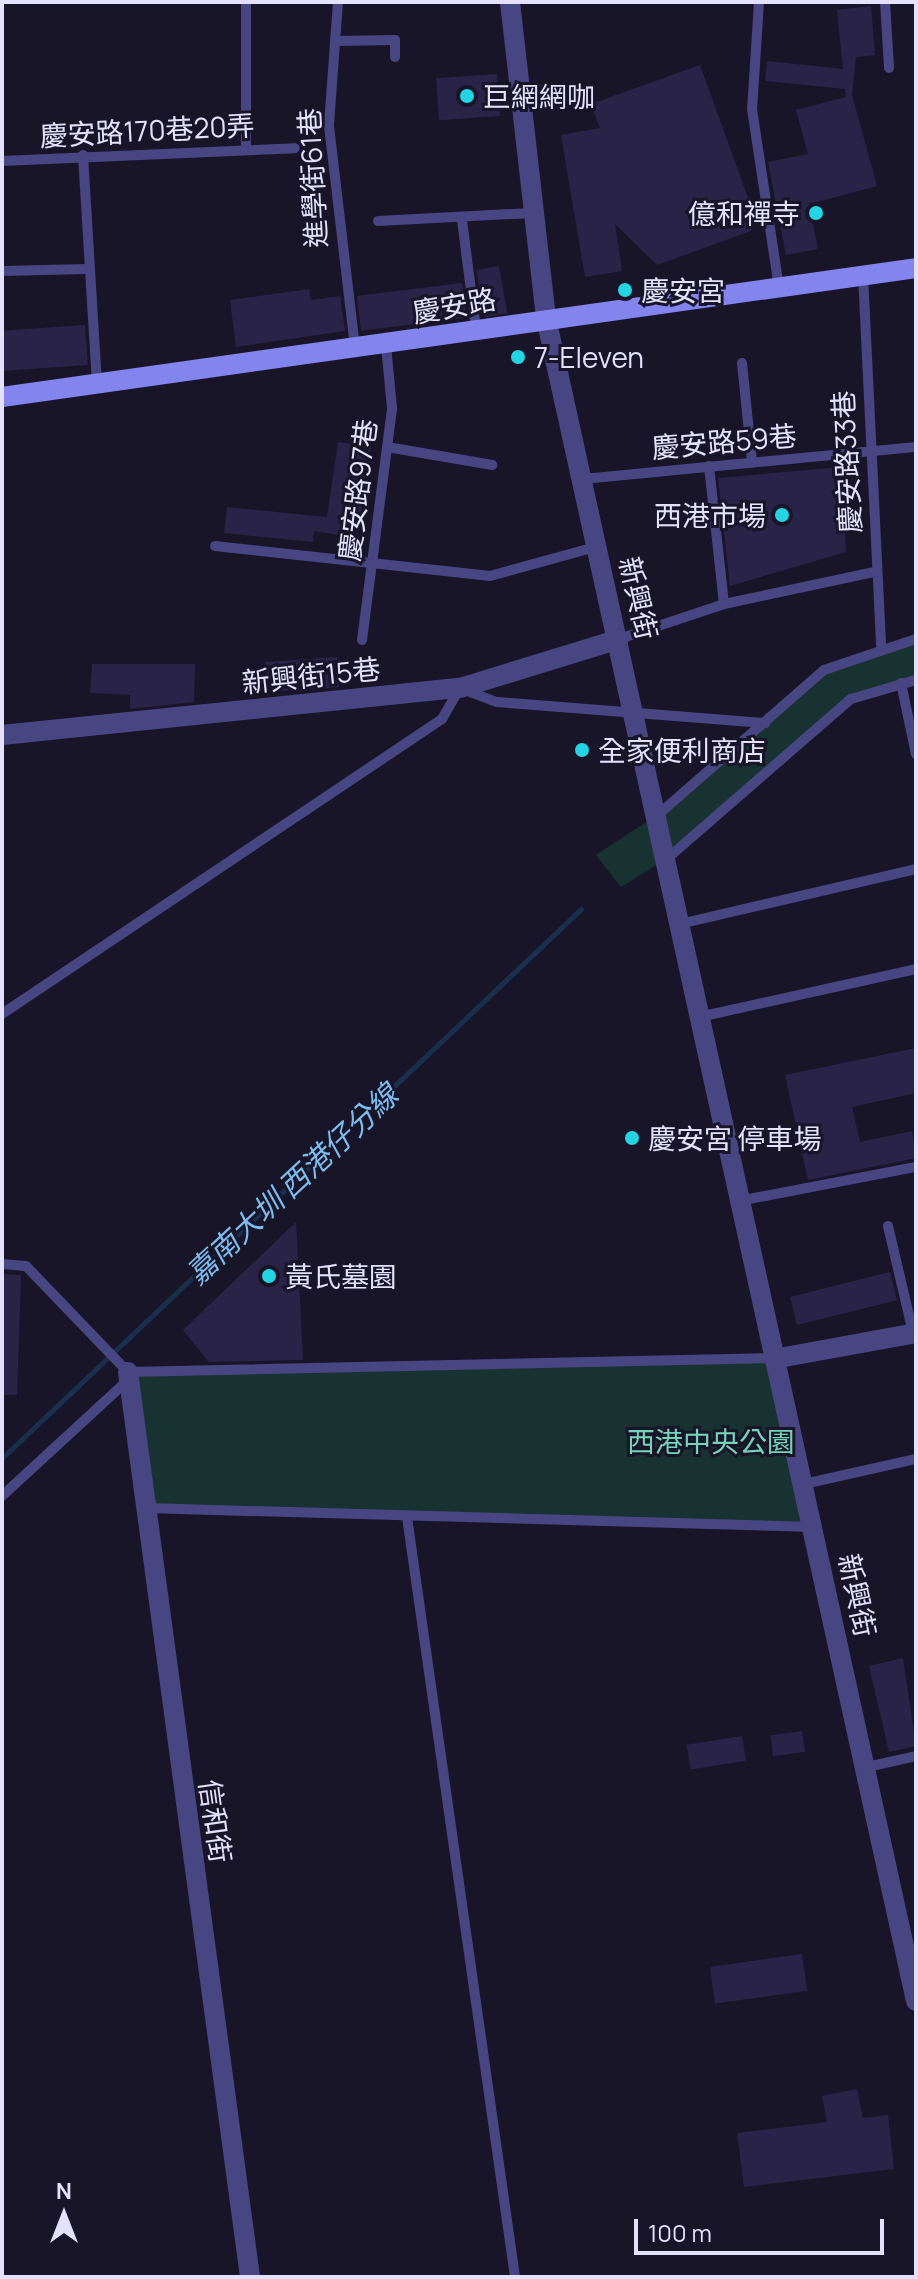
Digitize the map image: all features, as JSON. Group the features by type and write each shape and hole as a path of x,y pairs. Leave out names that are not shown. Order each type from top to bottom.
{"main road":[{"name":"慶安路","path":"2,397 386,346 546,318 916,268"}],"street":[{"name":"新興街","path":"510,2 546,318 660,813 916,2001"},
{"name":"新興街15巷","path":"2,735 460,688 619,639"},
{"path":"779,1358 915,1333"},
{"name":"信和街","path":"127,1377 250,2277"}],"lane":[{"path":"246,2 246,149"},
{"name":"進學街61巷","path":"338,2 330,142 356,349"},
{"path":"759,2 752,109 779,287"},
{"path":"885,2 889,68"},
{"path":"335,41 395,40 395,57"},
{"name":"慶安路170巷20弄","path":"2,161 83,155 295,148"},
{"path":"83,155 86,269 97,386"},
{"path":"378,221 462,220 533,213"},
{"path":"462,220 476,330"},
{"path":"2,271 86,269"},
{"name":"慶安路33巷","path":"863,275 869,452 881,645"},
{"name":"慶安路97巷","path":"362,640 387,447 386,346"},
{"path":"742,363 752,462"},
{"path":"387,447 492,465"},
{"name":"慶安路59巷","path":"583,479 916,447"},
{"path":"709,466 724,604"},
{"path":"215,546 490,576 599,546"},
{"path":"619,639 724,604 875,572"},
{"path":"660,813 824,670 881,645 916,639"},
{"path":"669,857 851,699 916,680"},
{"path":"901,683 916,754"},
{"path":"2,1014 442,719 460,688 497,702 765,723"},
{"path":"684,923 916,869"},
{"path":"704,1016 916,969"},
{"path":"744,1200 916,1167"},
{"path":"888,1226 915,1333"},
{"path":"2,1264 26,1266 98,1341 127,1377"},
{"path":"2,1496 127,1377 779,1358"},
{"path":"804,1484 916,1459"},
{"path":"144,1508 815,1527"},
{"path":"407,1517 515,2277"},
{"path":"867,1767 916,1756"}],"green space":[{"path":"916,639 916,680 851,699 669,857 621,887 596,855 660,813 824,670"},
{"name":"西港中央公園","path":"779,1358 815,1527 144,1508 128,1372"}],"building":[{"path":"871,6 875,55 856,57 852,95 877,186 809,204 818,249 786,255 768,162 808,154 796,110 846,97 845,89 765,81 767,61 843,69 837,10"},
{"path":"700,65 751,206 751,231 657,265 615,224 622,271 585,277 561,135 600,128 591,104"},
{"name":"巨網網咖","path":"497,74 500,116 439,120 436,78"},
{"path":"499,266 507,313 485,317 476,270"},
{"path":"462,283 466,318 361,331 357,296"},
{"path":"309,289 311,300 340,296 345,331 236,347 230,300"},
{"path":"85,325 88,365 4,371 2,331"},
{"path":"338,442 371,447 357,538 314,531 313,542 224,533 227,507 327,517"},
{"name":"西港市場","path":"841,467 846,552 730,586 718,478"},
{"path":"337,657 339,687 267,692 265,662"},
{"path":"92,664 195,664 194,702 130,709 130,695 90,693"},
{"path":"916,1048 916,1093 852,1107 860,1142 912,1131 916,1158 808,1180 785,1075"},
{"name":"黃氏墓園","path":"296,1222 303,1360 209,1362 183,1330"},
{"path":"890,1272 897,1300 797,1325 790,1297"},
{"path":"2,1274 21,1275 17,1395 2,1395"},
{"path":"903,1658 916,1746 889,1752 869,1666"},
{"path":"802,1731 805,1752 773,1756 770,1735"},
{"path":"742,1736 746,1761 691,1769 687,1745"},
{"path":"802,1954 807,1991 715,2004 710,1967"},
{"path":"857,2089 863,2118 888,2115 894,2169 744,2187 737,2133 827,2122 822,2096"}],"waterway":[{"name":"嘉南大圳 西港仔分線","path":"2,1458 581,909"}],"place":[{"name":"巨網網咖","path":"467,96"},
{"name":"億和禪寺","path":"816,213"},
{"name":"慶安宮","path":"625,290"},
{"name":"7-Eleven","path":"518,357"},
{"name":"西港市場","path":"782,515"},
{"name":"全家便利商店","path":"582,750"},
{"name":"慶安宮 停車場","path":"632,1138"},
{"name":"黃氏墓園","path":"269,1276"}]}
